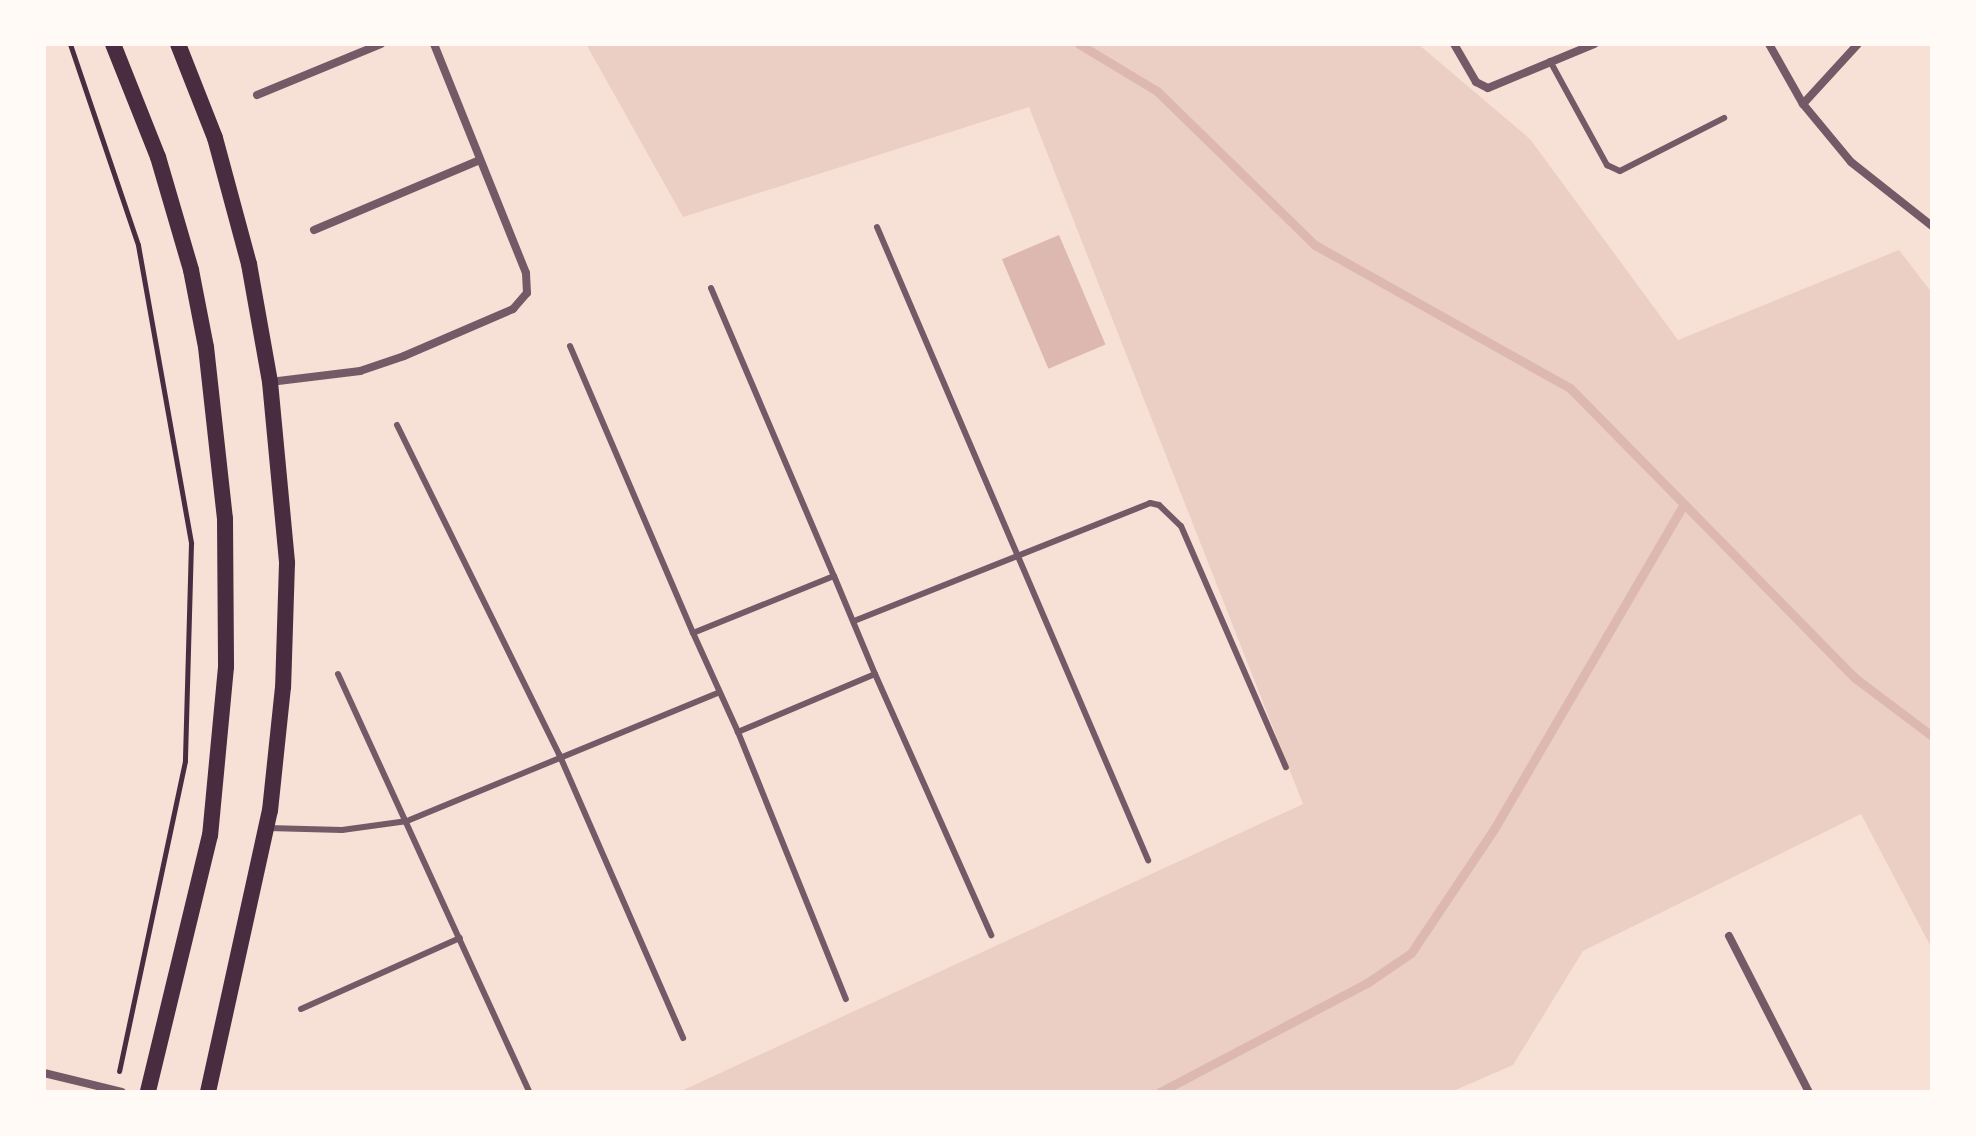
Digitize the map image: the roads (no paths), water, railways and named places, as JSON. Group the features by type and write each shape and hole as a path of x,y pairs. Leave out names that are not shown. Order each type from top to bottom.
{"main road":[{"path":"113,44 158,157 191,270 225,519 226,667 210,835 148,1092"},
{"path":"178,44 234,198 270,382 282,485 287,627 267,828 208,1092"}],"street":[{"path":"257,95 381,44"},
{"path":"270,382 360,371 522,301 526,273 434,44"},
{"path":"1454,44 1476,82 1488,88 1594,44"},
{"path":"1769,44 1803,104 1851,162 1932,226"},
{"path":"1803,104 1858,44"},
{"path":"314,230 480,160"},
{"path":"1729,936 1809,1092"},
{"path":"44,1073 118,1091"}],"lane":[{"path":"1550,61 1607,165 1620,171 1724,118"},
{"path":"877,227 1022,556 1148,860"},
{"path":"711,288 875,674 991,935"},
{"path":"570,346 718,693 738,732 846,999"},
{"path":"397,425 559,754 683,1038"},
{"path":"854,621 1150,503 1167,509 1181,526 1286,767"},
{"path":"693,633 834,576"},
{"path":"338,674 529,1092"},
{"path":"738,732 875,674"},
{"path":"267,828 342,830 407,821 559,754 718,693"},
{"path":"301,1009 460,938"}],"waterway":[{"path":"1079,44 1157,91 1315,245 1570,388 1855,678 1932,736"},
{"path":"1160,1092 1367,983 1411,953 1494,829 1684,504"}]}
